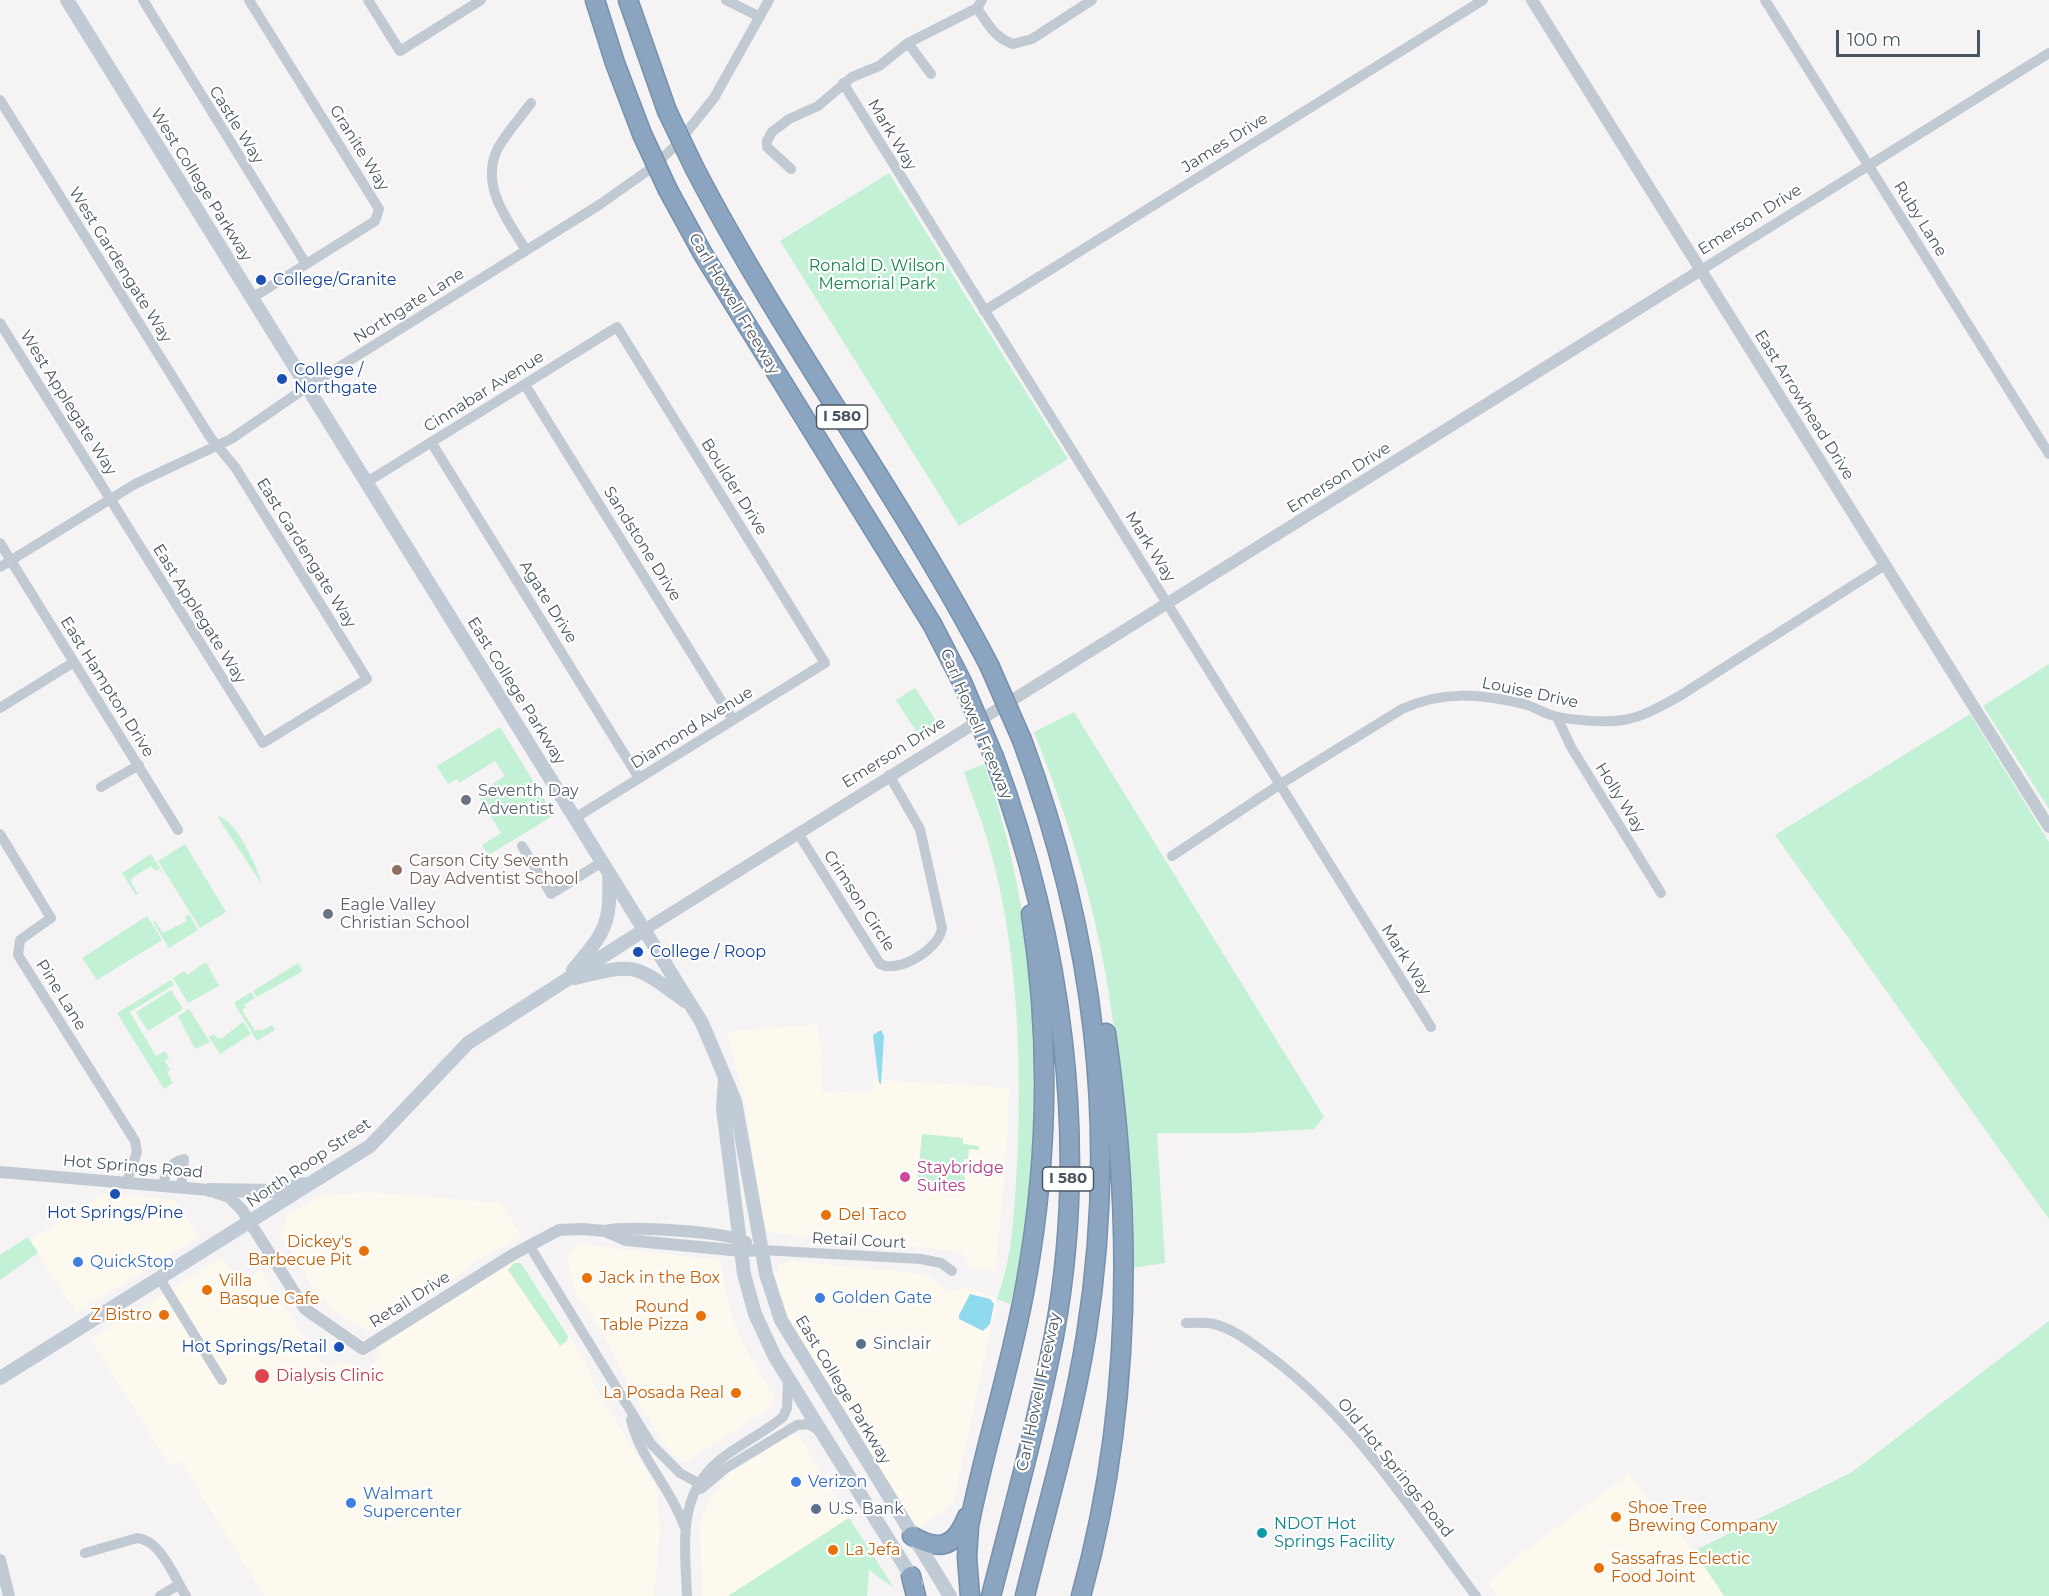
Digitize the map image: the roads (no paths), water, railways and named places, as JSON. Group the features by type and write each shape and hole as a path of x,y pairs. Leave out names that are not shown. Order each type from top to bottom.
{"highway":[{"name":"Carl Howell Freeway","path":"595,0 615,63 642,134 668,190 709,264 932,624 962,682 1006,789 1030,866 1056,985 1068,1117 1068,1206 1054,1335 992,1596"},
{"name":"Carl Howell Freeway","path":"628,0 667,111 694,169 739,251 930,559 989,665 1022,740 1058,843 1087,972 1101,1116 1101,1195 1094,1282 1080,1368 1025,1596"},
{"path":"970,1596 967,1557 975,1499 1027,1281 1037,1209 1043,1111 1042,1009 1034,936 1024,869 1006,789"},
{"path":"1058,843 1093,958 1101,1001 1111,1070 1123,1243 1122,1357 1116,1425 1104,1504 1081,1596"},
{"path":"912,1536 932,1545 951,1542 960,1533 975,1499"},
{"path":"911,1576 915,1596"}],"main road":[{"name":"West College Parkway","path":"67,0 307,387"},
{"name":"East College Parkway","path":"307,387 710,1038 735,1101 762,1250 773,1297 785,1328 950,1596"},
{"path":"564,981 599,938 608,921 605,868"},
{"name":"North Roop Street","path":"0,1378 370,1146 468,1043 644,930"},
{"path":"564,981 623,967 635,968 691,1004"},
{"name":"East College Parkway","path":"725,1079 723,1108 745,1279 755,1314 770,1348 924,1596"},
{"path":"209,1190 273,1191 312,1183"}],"street":[{"name":"Castle Way","path":"143,0 306,264"},
{"name":"Granite Way","path":"249,0 379,209 375,221 252,298"},
{"path":"368,0 400,51 481,0"},
{"path":"726,0 760,17"},
{"name":"Northgate Lane","path":"0,567 135,484 231,439 307,387 618,192 653,167 677,144 714,98 769,0"},
{"path":"791,169 767,147 767,141 772,132 789,119 818,106 843,83 879,66 908,43 979,4 997,36 1013,44 1032,39 1092,0"},
{"name":"James Drive","path":"984,311 1483,0"},
{"name":"East Arrowhead Drive","path":"1532,0 2049,827"},
{"name":"Ruby Lane","path":"1765,0 2049,454"},
{"path":"908,43 932,74"},
{"name":"Emerson Drive","path":"644,930 2049,53"},
{"name":"Mark Way","path":"843,83 1431,1027"},
{"name":"West Gardengate Way","path":"0,100 210,437 218,445"},
{"path":"526,250 499,206 492,178 493,164 498,149 531,103"},
{"name":"West Applegate Way","path":"0,323 109,500"},
{"name":"Cinnabar Avenue","path":"367,482 617,327"},
{"name":"Boulder Drive","path":"617,327 825,663"},
{"name":"Sandstone Drive","path":"525,385 733,720"},
{"name":"Agate Drive","path":"431,442 639,778"},
{"name":"East Gardengate Way","path":"218,445 235,467 367,679 263,743"},
{"name":"East Applegate Way","path":"109,500 263,743"},
{"name":"East Hampton Drive","path":"0,543 178,830"},
{"name":"Louise Drive","path":"1172,856 1279,785 1402,709 1422,700 1456,694 1522,704 1557,717 1622,720 1646,714 1686,692 1885,565"},
{"path":"0,708 74,662"},
{"name":"Diamond Avenue","path":"575,818 825,663"},
{"name":"Holly Way","path":"1557,717 1571,747 1661,893"},
{"path":"101,788 139,765"},
{"name":"Crimson Circle","path":"798,833 880,964 898,967 934,945 942,928 921,834 915,817 889,775"},
{"name":"Pine Lane","path":"0,834 51,918 20,940 18,955 135,1141 137,1152 126,1184"},
{"path":"522,846 551,894 605,868"},
{"path":"163,1187 164,1175 178,1160 184,1159 181,1168 181,1188"},
{"name":"Hot Springs Road","path":"0,1172 209,1190 229,1197 250,1222"},
{"name":"Retail Drive","path":"250,1222 305,1309 363,1349 529,1245 559,1230 605,1232 626,1240 741,1245 762,1250"},
{"path":"529,1245 628,1408 661,1457 680,1473 702,1484"},
{"name":"Retail Court","path":"762,1250 921,1259 941,1263 951,1271"},
{"path":"160,1279 222,1380"},
{"name":"Old Hot Springs Road","path":"1186,1323 1209,1323 1225,1328 1269,1355 1310,1389 1360,1443 1476,1596"},
{"path":"687,1596 685,1529 694,1495 718,1461 783,1417 788,1402 788,1377"},
{"path":"628,1408 642,1449 677,1505 685,1529"},
{"path":"702,1484 797,1425 808,1424 821,1432"},
{"path":"85,1553 136,1538 144,1539 156,1547 186,1596"},
{"path":"0,1560 9,1596"},
{"path":"160,1596 178,1585"}],"water":[{"path":"881,1030 884,1036 881,1084 879,1083 873,1035"},
{"path":"970,1294 990,1299 994,1304 990,1324 983,1331 959,1319"}],"place":[{"name":"College/Granite","path":"261,280"},
{"name":"College / Northgate","path":"282,379"},
{"name":"Seventh Day Adventist","path":"466,800"},
{"name":"Carson City Seventh Day Adventist School","path":"397,870"},
{"name":"Eagle Valley Christian School","path":"328,914"},
{"name":"College / Roop","path":"638,952"},
{"name":"Staybridge Suites","path":"905,1177"},
{"name":"Hot Springs/Pine","path":"115,1194"},
{"name":"Del Taco","path":"826,1215"},
{"name":"Dickey's Barbecue Pit","path":"364,1251"},
{"name":"QuickStop","path":"78,1262"},
{"name":"Jack in the Box","path":"587,1278"},
{"name":"Villa Basque Cafe","path":"207,1290"},
{"name":"Golden Gate","path":"820,1298"},
{"name":"Z Bistro","path":"164,1315"},
{"name":"Round Table Pizza","path":"701,1316"},
{"name":"Sinclair","path":"861,1344"},
{"name":"Hot Springs/Retail","path":"339,1347"},
{"name":"Dialysis Clinic","path":"262,1376"},
{"name":"La Posada Real","path":"736,1393"},
{"name":"Verizon","path":"796,1482"},
{"name":"Walmart Supercenter","path":"351,1503"},
{"name":"U.S. Bank","path":"816,1509"},
{"name":"Shoe Tree Brewing Company","path":"1616,1517"},
{"name":"NDOT Hot Springs Facility","path":"1262,1533"},
{"name":"La Jefa","path":"833,1550"},
{"name":"Sassafras Eclectic Food Joint","path":"1599,1568"}],"park label":[{"name":"Ronald D. Wilson Memorial Park","path":"877,275"}]}
